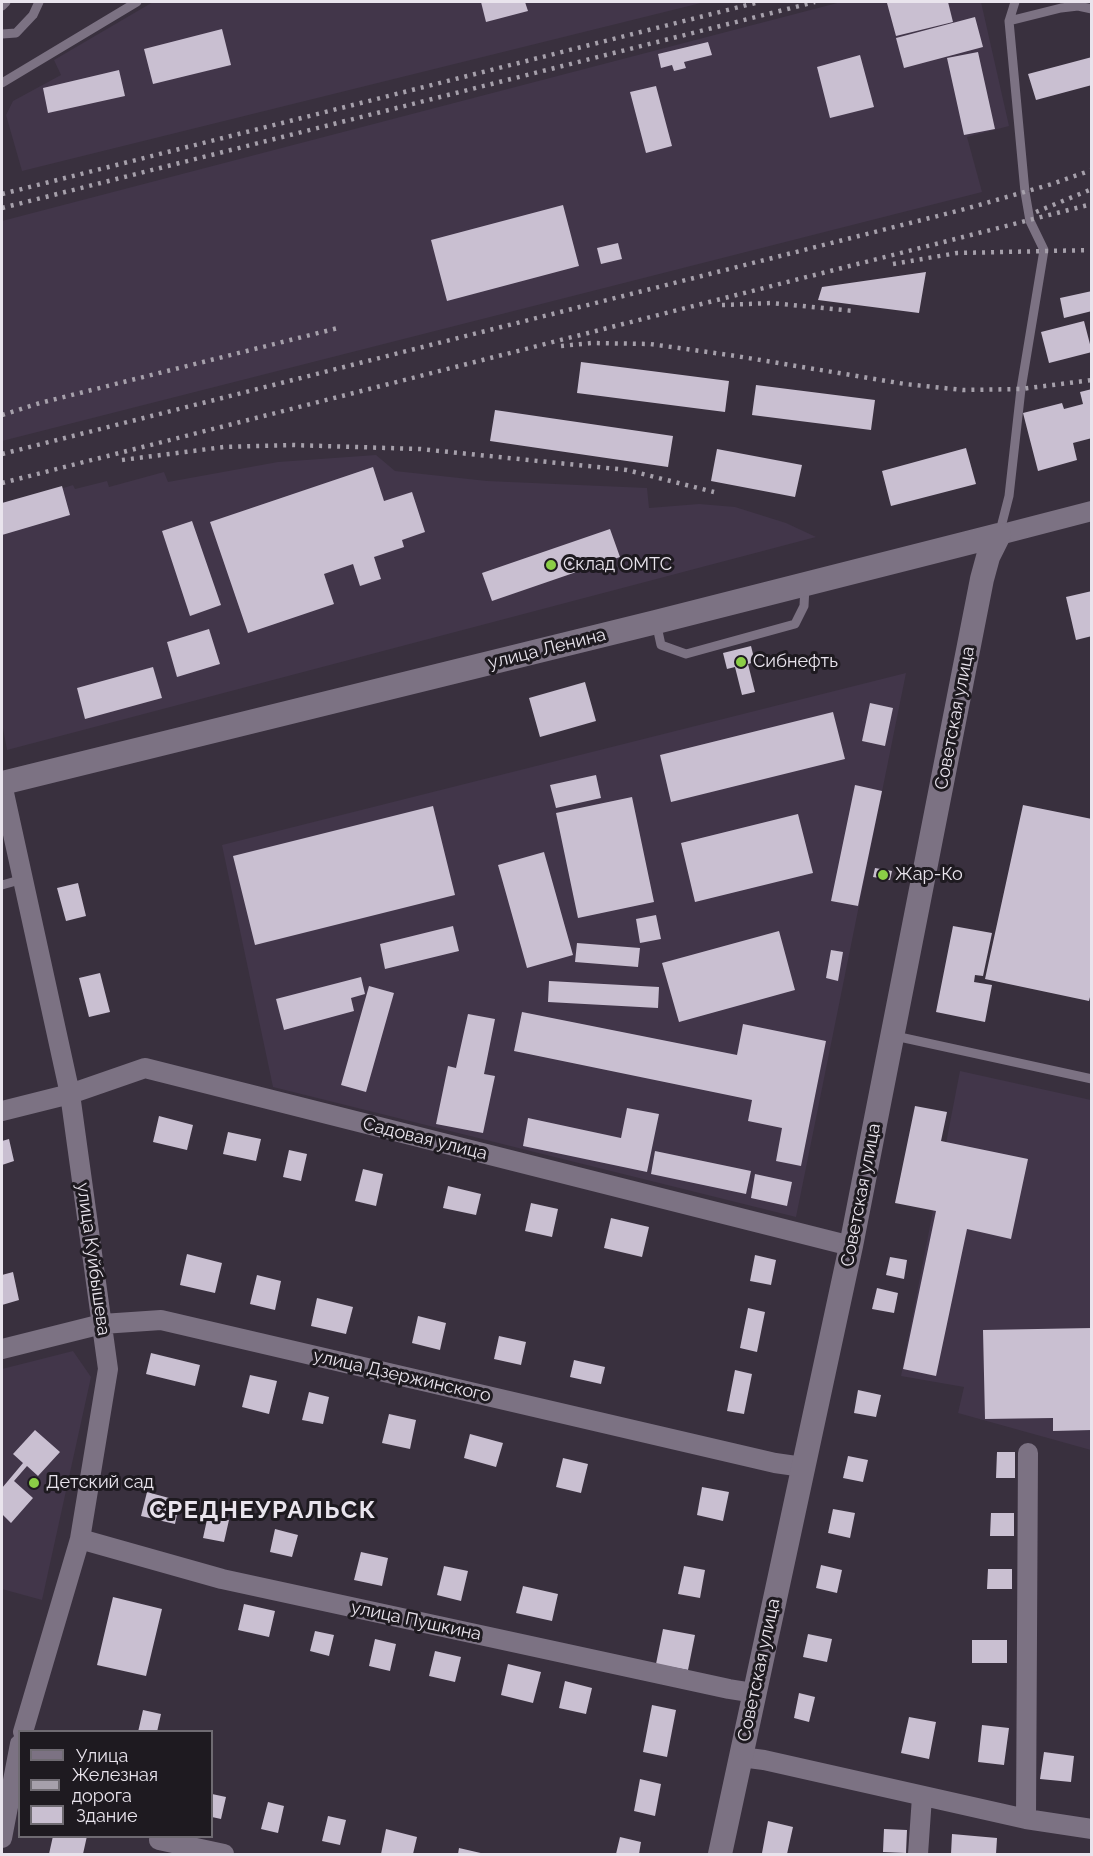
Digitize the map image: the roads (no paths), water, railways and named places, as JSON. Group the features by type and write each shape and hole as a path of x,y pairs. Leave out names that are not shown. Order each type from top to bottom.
{"street":[{"name":"улица Ленина","path":"2,783 656,622 1092,511"},
{"name":"Советская улица","path":"720,1854 851,1246 982,579 988,557 999,535"},
{"name":"улица Куйбышева","path":"2,783 70,1094 108,1369 80,1539 23,1730"},
{"name":"Садовая улица","path":"2,1111 70,1094 145,1068 851,1246"},
{"name":"улица Дзержинского","path":"2,1349 102,1324 161,1320 775,1463 803,1467"},
{"path":"1026,1819 1028,1453"},
{"name":"улица Пушкина","path":"80,1539 222,1579 754,1693"},
{"path":"2,1838 18,1754"},
{"path":"741,1757 764,1760 1026,1819 1092,1829"},
{"path":"918,1854 922,1797"},
{"path":"159,1840 224,1854"}],"lane":[{"path":"2,6 6,2"},
{"path":"2,34 16,33 33,15 39,2"},
{"path":"2,83 137,2"},
{"path":"999,535 1009,496 1021,389 1044,250 1030,221 1025,192 1010,21 1015,2"},
{"path":"1010,21 1060,8 1078,6 1092,9"},
{"path":"656,622 661,645 686,654 795,624 804,606 806,583"},
{"path":"2,885 23,879"},
{"path":"893,1035 1092,1080"}],"railway":[{"path":"2,194 759,2"},
{"path":"2,208 815,2"},
{"path":"2,454 965,209 1092,170"},
{"path":"1036,212 1092,189"},
{"path":"2,483 1092,204"},
{"path":"893,264 957,253 1092,250"},
{"path":"722,305 771,303 854,311"},
{"path":"2,415 40,403 338,328"},
{"path":"561,346 592,343 650,344 905,384 963,390 1021,389 1092,380"},
{"path":"122,460 224,447 292,445 420,449 627,470 714,492"}],"place":[{"name":"Склад ОМТС","path":"551,565"},
{"name":"Сибнефть","path":"741,662"},
{"name":"Жар-Ко","path":"883,875"},
{"name":"Детский сад","path":"34,1483"}],"district":[{"name":"СРЕДНЕУРАЛЬСК","path":"263,1511"}]}
